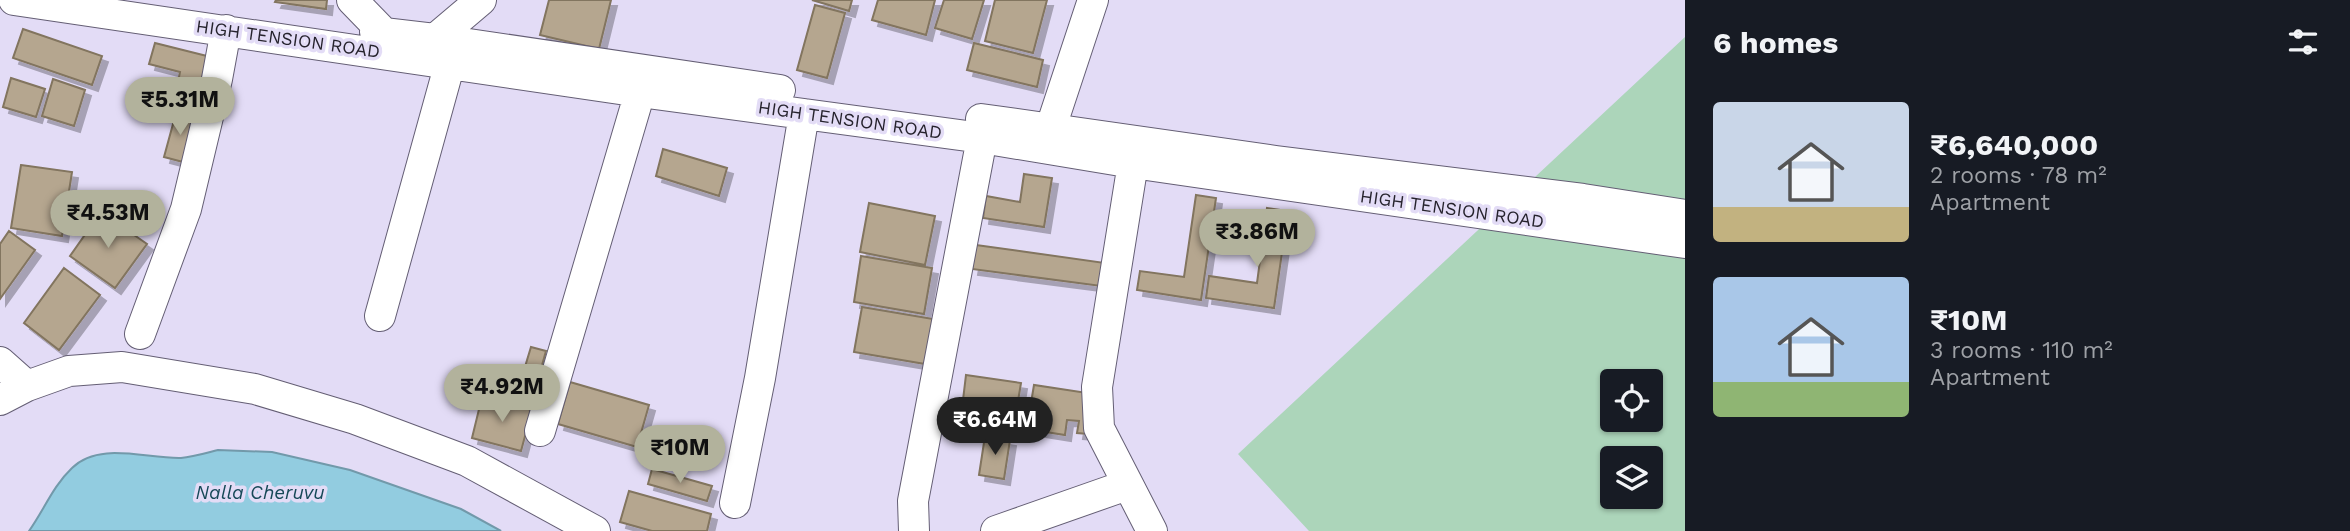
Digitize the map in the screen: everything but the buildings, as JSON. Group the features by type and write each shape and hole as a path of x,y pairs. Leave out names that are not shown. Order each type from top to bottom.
{"street":[{"name":"HIGH TENSION ROAD","path":"14,0 226,30 446,48 1051,127 1362,184"},
{"name":"HIGH TENSION ROAD","path":"148,0 385,34 640,92 982,138 1133,163 1362,184 1451,196 1685,243"},
{"path":"352,0 385,34"},
{"path":"380,316 446,48 481,0"},
{"path":"1051,127 1093,0"},
{"path":"140,334 186,209 226,30"},
{"path":"540,431 640,92"},
{"path":"736,503 760,378 804,114"},
{"path":"915,531 913,501 982,138"},
{"path":"1133,163 1097,387 1098,428 1152,531"},
{"name":"HIGH TENSION ROAD","path":"1451,196 1583,199 1685,215"},
{"path":"0,362 27,386"},
{"path":"0,400 27,386 69,371 122,367 255,389 355,419 467,461 595,531"},
{"path":"996,531 1127,485"}],"green space":[{"path":"1685,37 1685,531 1309,531 1238,454"}],"water":[{"name":"Nalla Cheruvu","path":"218,450 272,452 350,470 461,509 501,531 29,531 59,482 83,460 109,453 181,458"}]}
